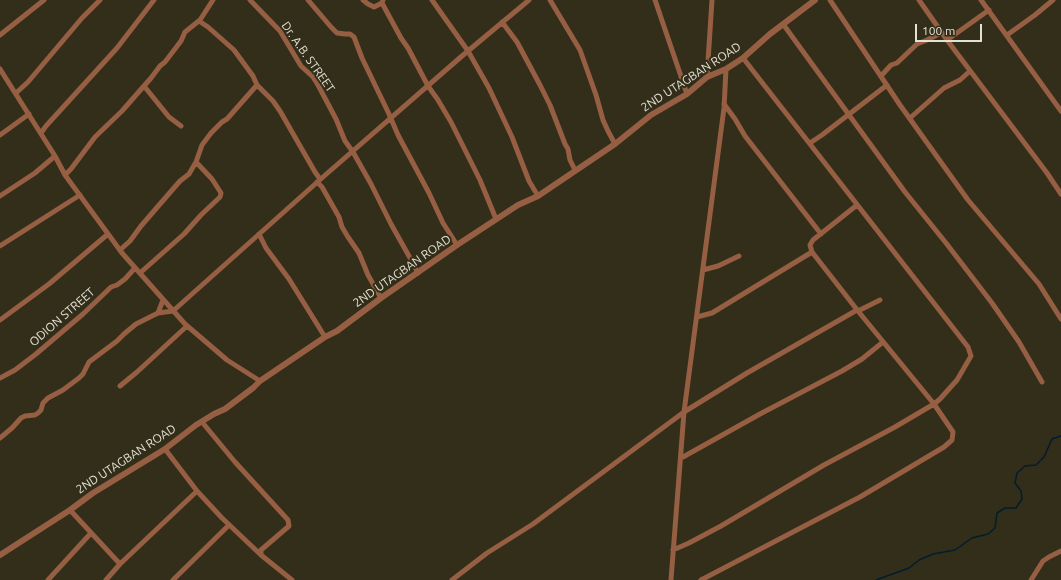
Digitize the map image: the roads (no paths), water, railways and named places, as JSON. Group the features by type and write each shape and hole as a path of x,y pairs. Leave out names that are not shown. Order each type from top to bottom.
{"street":[{"path":"0,36 44,0"},
{"path":"16,93 28,82 82,18 100,0"},
{"path":"41,133 117,48 154,0"},
{"path":"65,174 71,169 95,137 122,111 165,62 181,41 185,32 199,21 213,0"},
{"name":"Dr. A.B. STREET","path":"250,0 280,31 301,66 313,77 326,98 345,141 371,184 418,273"},
{"path":"308,0 337,33 350,34 354,37 362,58 398,135 443,223 457,245"},
{"path":"363,0 374,7 383,1 401,38 428,86 451,122 480,180 496,219"},
{"path":"432,0 468,51 489,88 502,113 529,181 538,196"},
{"path":"0,438 24,416 35,415 38,413 41,410 43,403 48,398 63,390 79,378 83,374 89,362 117,341 136,324 158,313 173,311 391,118 529,0"},
{"path":"550,0 580,50 603,120 615,144"},
{"path":"655,0 687,94"},
{"path":"707,78 712,0"},
{"name":"2ND UTAGBAN ROAD","path":"0,555 70,510 93,493 165,449 202,422 225,409 260,381 325,337 337,331 457,245 496,219 538,196 615,144 651,114 687,94 707,78 726,69 743,58 770,34 815,0"},
{"path":"830,0 887,85 968,200 1039,284 1061,319"},
{"path":"919,0 946,40 1061,194"},
{"path":"981,0 1061,111"},
{"path":"1007,35 1053,0"},
{"path":"946,40 989,10"},
{"path":"199,21 234,50 253,76 257,85 273,101 280,111 339,217 342,228 359,253 368,275 381,298"},
{"path":"502,22 517,42 550,105 575,170"},
{"path":"783,24 906,192 992,303 1019,342 1042,382"},
{"path":"881,76 917,44 942,33"},
{"path":"673,550 720,526 824,465 895,427 934,404 957,380 971,356 968,347 743,58"},
{"path":"0,69 65,174 120,250 187,326 227,360 260,381"},
{"path":"671,580 684,412 724,104 726,69"},
{"path":"910,118 944,88 960,80 970,71"},
{"path":"0,77 6,78"},
{"path":"120,250 130,241 160,204 189,174 196,162 202,145 211,133 227,119 257,85"},
{"path":"810,142 822,135 887,85"},
{"path":"144,86 169,117 181,126"},
{"path":"724,104 745,136 821,234"},
{"path":"0,135 29,114"},
{"path":"0,196 35,173 55,156"},
{"path":"140,273 184,234 220,197 221,193 212,179 196,162"},
{"path":"0,246 80,195"},
{"path":"701,580 860,497 944,447 952,440 953,432 934,404 812,252 810,245 813,240 857,205"},
{"path":"0,320 49,284 108,234"},
{"path":"259,234 266,248 289,279 325,337"},
{"path":"697,317 712,313 812,252"},
{"path":"703,270 718,266 739,256"},
{"name":"ODION STREET","path":"0,378 15,370 36,354 83,314 111,287 117,285 135,268"},
{"path":"158,313 163,300"},
{"path":"452,580 487,552 533,524 684,412 747,373 880,300"},
{"path":"120,386 187,326"},
{"path":"683,457 842,371 883,342"},
{"path":"202,422 235,462 288,520 289,526 261,550 261,555"},
{"path":"165,449 197,491 229,525 261,555 292,580"},
{"path":"106,580 120,564 197,491"},
{"path":"70,510 120,564"},
{"path":"173,580 229,525"},
{"path":"48,580 91,533"},
{"path":"1031,580 1043,561 1061,551"}],"waterway":[{"path":"876,580 909,568 919,560 933,554 955,550 972,538 988,534 995,528 997,513 1005,508 1016,508 1022,499 1021,491 1015,483 1017,473 1025,466 1036,465 1044,457 1052,439 1061,436"}]}
